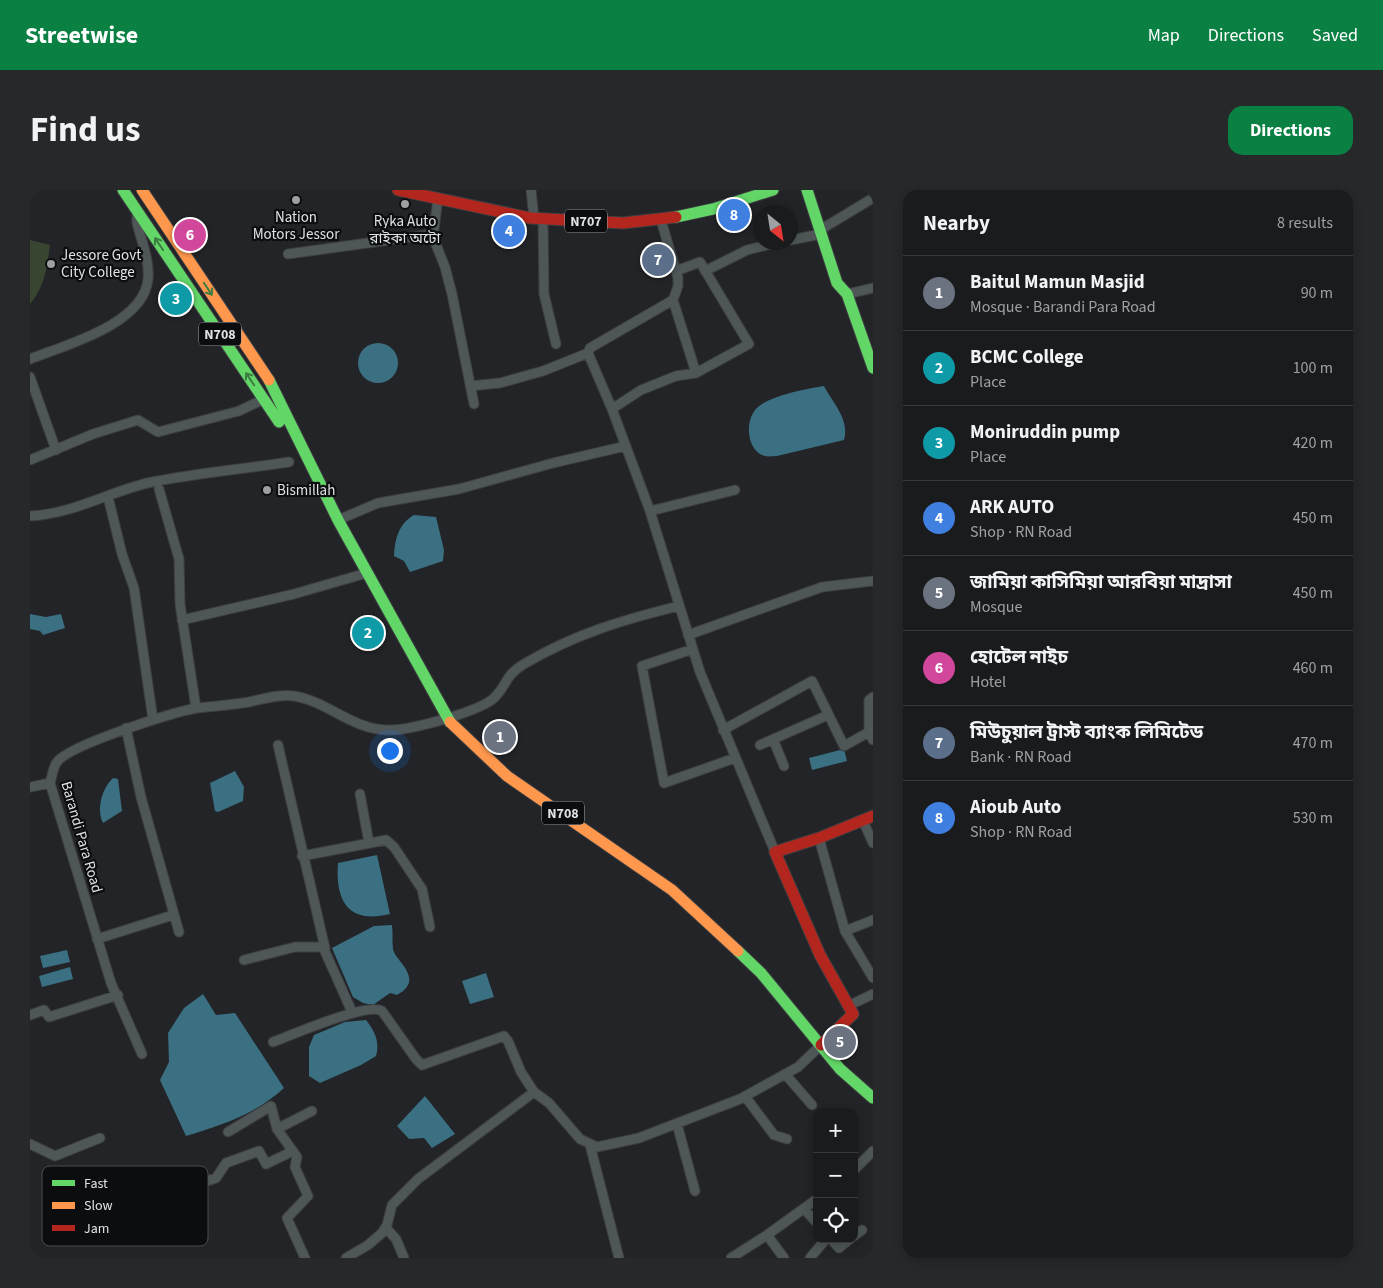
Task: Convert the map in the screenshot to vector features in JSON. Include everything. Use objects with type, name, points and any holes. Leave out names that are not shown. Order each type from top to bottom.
[{"type":"main road","name":"N708","points":[[123,190],[316,478]]},
{"type":"main road","name":"N708","points":[[142,190],[265,373],[338,520],[447,718],[479,751],[508,776],[672,890],[702,916],[749,960],[840,1069],[873,1098]]},
{"type":"main road","name":"N707","points":[[398,190],[539,218],[623,223],[661,220],[713,209],[773,190]]},
{"type":"main road","points":[[807,190],[837,283],[841,290],[847,294],[862,344],[873,368]]},
{"type":"main road","points":[[821,1045],[852,1016],[820,955],[775,852],[819,838],[868,819]]},
{"type":"street","points":[[531,190],[539,218],[544,294],[556,344]]},
{"type":"street","points":[[438,198],[433,234],[452,294],[474,404]]},
{"type":"street","points":[[798,238],[820,232],[873,198]]},
{"type":"street","points":[[30,359],[114,325],[136,307],[145,293],[148,278],[137,223],[138,212]]},
{"type":"street","points":[[661,220],[676,271],[678,286],[673,300],[696,373]]},
{"type":"street","points":[[288,254],[433,234]]},
{"type":"street","points":[[705,271],[753,248]]},
{"type":"street","points":[[612,409],[641,390],[676,376],[696,373],[749,344],[700,262],[676,271]]},
{"type":"street","points":[[847,294],[873,288]]},
{"type":"street","points":[[470,386],[500,383],[543,371],[588,352],[590,348],[673,300]]},
{"type":"street","points":[[588,352],[612,409],[650,511],[688,635],[723,730],[775,852]]},
{"type":"street","points":[[30,377],[56,450]]},
{"type":"street","points":[[30,460],[93,434],[138,420],[158,432],[239,411],[264,399]]},
{"type":"street","points":[[338,520],[378,503],[459,489],[552,463],[626,446]]},
{"type":"street","points":[[30,516],[68,511],[150,482],[289,462]]},
{"type":"street","points":[[159,489],[179,559],[180,604],[196,708]]},
{"type":"street","points":[[650,511],[735,490]]},
{"type":"street","points":[[108,497],[122,554],[134,588],[153,720]]},
{"type":"street","points":[[182,620],[294,594],[367,573]]},
{"type":"street","points":[[688,635],[822,587],[873,580]]},
{"type":"street","name":"Barandi Para Road","points":[[142,1054],[111,982],[50,783],[57,761],[77,748],[126,728],[153,720],[196,708],[277,696],[293,696],[308,699],[370,728],[389,730],[447,718],[494,699],[508,675],[524,664],[566,642],[599,627],[679,606]]},
{"type":"street","points":[[693,649],[642,666],[664,783],[735,758]]},
{"type":"street","points":[[723,730],[812,681],[844,746],[872,734],[869,700],[873,697]]},
{"type":"street","points":[[760,745],[828,715]]},
{"type":"street","points":[[126,728],[141,797],[179,932]]},
{"type":"street","points":[[773,739],[784,766]]},
{"type":"street","points":[[278,745],[302,856],[325,948],[352,1012]]},
{"type":"street","points":[[30,787],[50,783]]},
{"type":"street","points":[[360,794],[369,843]]},
{"type":"street","points":[[868,819],[873,843]]},
{"type":"street","points":[[819,838],[834,885],[845,931],[873,978]]},
{"type":"street","points":[[302,856],[386,840],[394,847],[422,889],[430,927]]},
{"type":"street","points":[[97,939],[173,915]]},
{"type":"street","points":[[845,931],[873,920]]},
{"type":"street","points":[[244,960],[295,947],[321,946],[325,948]]},
{"type":"street","points":[[848,1006],[873,994]]},
{"type":"street","points":[[30,1015],[44,1010],[49,1017],[118,995]]},
{"type":"street","points":[[273,1042],[352,1012],[380,1009],[422,1065],[504,1036],[521,1072],[534,1092],[549,1103],[580,1139],[590,1146],[604,1147],[678,1124],[740,1099],[798,1067],[821,1045]]},
{"type":"street","points":[[785,1074],[812,1105]]},
{"type":"street","points":[[346,1258],[368,1245],[386,1228],[392,1205],[418,1179],[534,1092]]},
{"type":"street","points":[[747,1099],[774,1135],[787,1139]]},
{"type":"street","points":[[228,1132],[271,1106],[277,1130],[297,1157],[295,1167],[308,1196],[287,1218],[305,1258]]},
{"type":"street","points":[[277,1130],[312,1111]]},
{"type":"street","points":[[678,1124],[695,1191]]},
{"type":"street","points":[[30,1144],[55,1156],[100,1138]]},
{"type":"street","points":[[590,1146],[619,1258]]},
{"type":"street","points":[[208,1181],[216,1178],[226,1163],[259,1150],[266,1164],[293,1151]]},
{"type":"street","points":[[858,1166],[873,1150]]},
{"type":"street","points":[[731,1258],[813,1202]]},
{"type":"street","points":[[804,1208],[813,1218]]},
{"type":"street","points":[[386,1228],[396,1239],[404,1258]]},
{"type":"street","points":[[767,1235],[784,1258]]},
{"type":"street","points":[[810,1258],[823,1243]]},
{"type":"street","points":[[835,1243],[839,1248],[845,1243]]},
{"type":"green space","points":[[30,240],[50,245],[42,283],[30,304]]},
{"type":"water","points":[[378,343],[389,346],[395,352],[398,363],[395,374],[389,380],[378,383],[367,380],[361,374],[358,363],[361,352],[367,346]]},
{"type":"water","points":[[824,386],[843,419],[845,426],[844,440],[777,456],[766,456],[754,448],[749,434],[749,426],[758,407],[780,396]]},
{"type":"water","points":[[414,515],[436,517],[444,550],[443,561],[410,572],[404,561],[394,556],[398,533],[404,523]]},
{"type":"water","points":[[30,614],[46,617],[61,614],[65,628],[43,635],[40,631],[30,629]]},
{"type":"water","points":[[844,749],[847,761],[812,770],[809,758]]},
{"type":"water","points":[[235,771],[244,787],[243,801],[218,812],[215,811],[210,783]]},
{"type":"water","points":[[113,778],[118,779],[122,811],[103,823],[100,812],[101,799],[106,787]]},
{"type":"water","points":[[377,855],[390,914],[364,916],[355,913],[342,899],[339,889],[338,863]]},
{"type":"water","points":[[392,925],[393,949],[407,970],[409,983],[397,995],[390,993],[373,1005],[363,1003],[353,997],[332,948],[374,926]]},
{"type":"water","points":[[67,950],[70,962],[43,968],[40,956]]},
{"type":"water","points":[[70,967],[73,979],[42,987],[39,976]]},
{"type":"water","points":[[486,973],[494,997],[470,1004],[462,981]]},
{"type":"water","points":[[203,994],[216,1015],[235,1013],[284,1088],[262,1105],[238,1118],[186,1136],[160,1080],[169,1062],[168,1033],[184,1008]]},
{"type":"water","points":[[366,1020],[376,1037],[376,1056],[361,1065],[320,1083],[309,1076],[309,1047],[314,1035],[345,1022]]},
{"type":"water","points":[[425,1096],[455,1134],[432,1148],[424,1138],[409,1139],[397,1126]]},
{"type":"traffic: fast","points":[[123,190],[279,422]]},
{"type":"traffic: fast","points":[[676,217],[713,209],[773,190]]},
{"type":"traffic: fast","points":[[807,190],[837,283],[847,294],[873,368]]},
{"type":"traffic: fast","points":[[269,380],[338,520],[450,722]]},
{"type":"traffic: fast","points":[[738,951],[761,973],[840,1069],[873,1098]]},
{"type":"traffic: slow","points":[[142,190],[269,380]]},
{"type":"traffic: slow","points":[[450,722],[507,776],[672,890],[738,951]]},
{"type":"traffic: jam","points":[[398,190],[530,218],[623,223],[676,217]]},
{"type":"traffic: jam","points":[[821,1045],[853,1014],[820,955],[775,852],[819,838],[873,816]]},
{"type":"place","name":"Nation Motors Jessor","points":[[296,200]]},
{"type":"place","name":"Ryka Auto রাইকা অটো","points":[[405,204]]},
{"type":"place","name":"Aioub Auto","points":[[734,215]]},
{"type":"place","name":"ARK AUTO","points":[[509,231]]},
{"type":"place","name":"হোটেল নাইচ","points":[[190,235]]},
{"type":"place","name":"মিউচুয়াল ট্রাস্ট ব্যাংক লিমিটেড","points":[[658,260]]},
{"type":"place","name":"Jessore Govt City College","points":[[51,264]]},
{"type":"place","name":"Moniruddin pump","points":[[176,299]]},
{"type":"place","name":"Bismillah","points":[[267,490]]},
{"type":"place","name":"BCMC College","points":[[368,633]]},
{"type":"place","name":"Baitul Mamun Masjid","points":[[500,737]]},
{"type":"place","name":"জামিয়া কাসিমিয়া আরবিয়া মাদ্রাসা","points":[[840,1042]]}]
